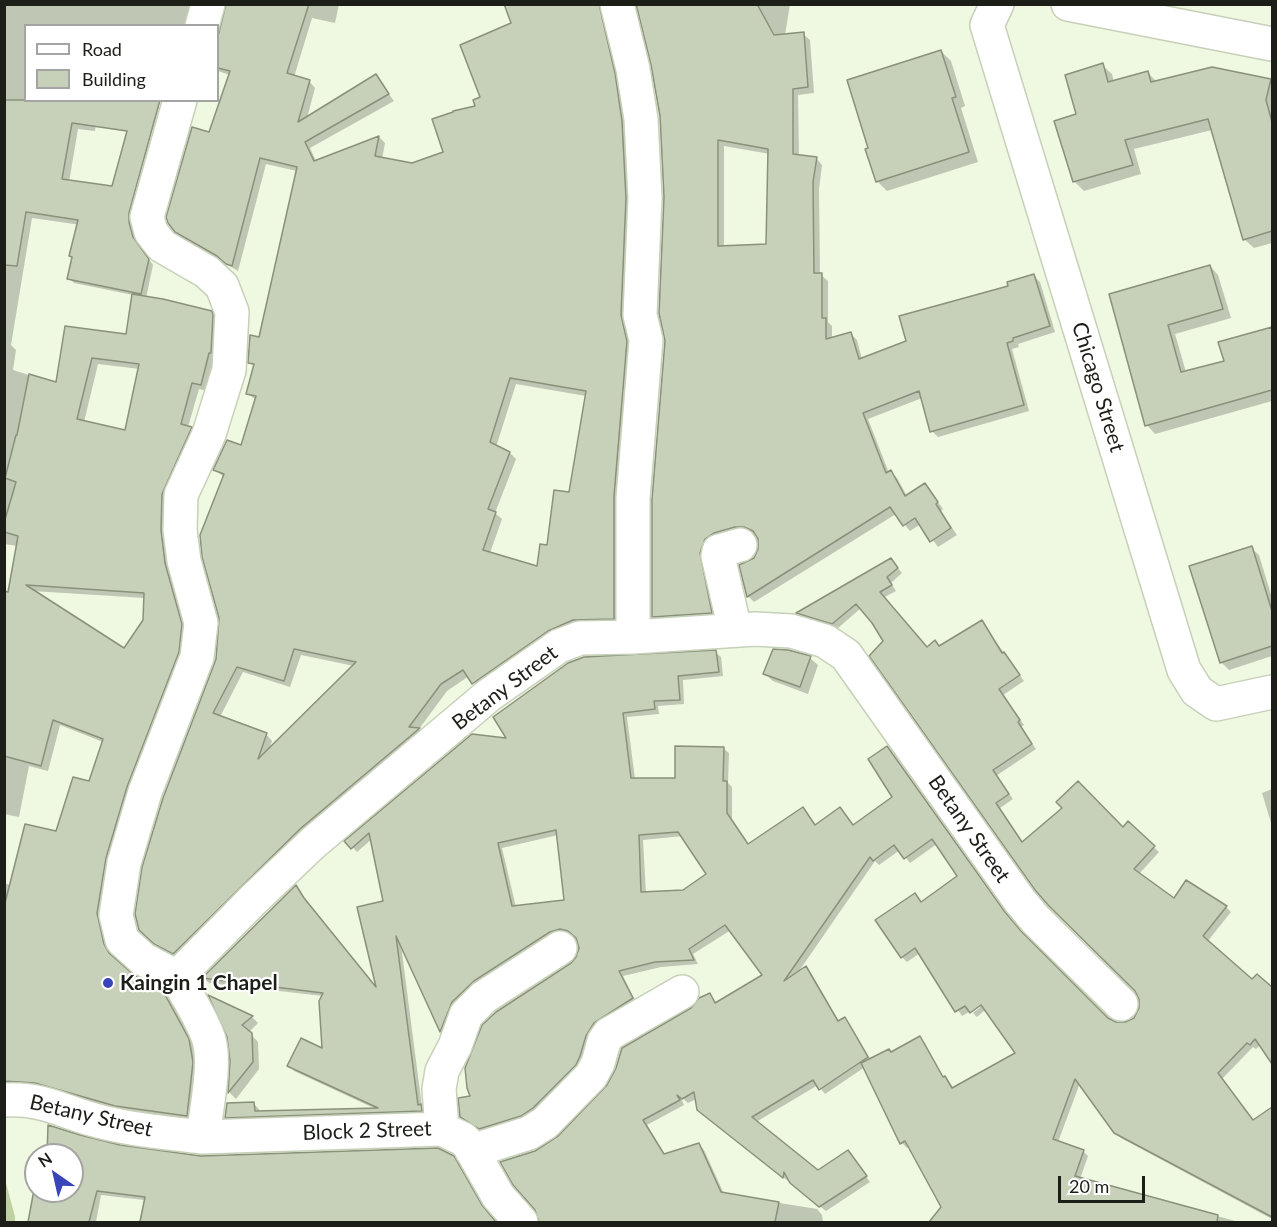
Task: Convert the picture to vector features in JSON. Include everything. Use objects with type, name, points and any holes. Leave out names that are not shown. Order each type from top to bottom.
[{"type":"street","points":[[203,24],[208,4]]},
{"type":"street","points":[[617,4],[633,69],[641,119],[645,198],[640,315],[646,340],[633,498],[633,637]]},
{"type":"street","name":"Chicago Street","points":[[997,4],[987,25],[1184,670],[1197,691],[1216,704],[1272,692]]},
{"type":"street","points":[[1068,4],[1272,44]]},
{"type":"street","points":[[179,102],[147,217],[151,232],[162,246],[207,272],[222,286],[232,312],[229,370],[209,434],[181,495],[180,530],[184,561],[201,623],[197,657],[145,792],[124,863],[116,915],[122,940],[143,959],[177,977],[208,1037],[211,1050],[203,1137]]},
{"type":"street","points":[[735,630],[718,556],[719,551],[740,545]]},
{"type":"street","name":"Betany Street","points":[[177,977],[253,900],[314,843],[489,695],[559,646],[580,638],[735,630],[791,631],[825,641],[846,656],[1020,901],[1035,919],[1121,1004]]},
{"type":"street","points":[[442,1129],[439,1089],[442,1071],[455,1046],[466,1015],[484,997],[560,948]]},
{"type":"street","points":[[472,1151],[529,1133],[545,1123],[591,1076],[598,1063],[604,1041],[609,1034],[682,992]]},
{"type":"street","name":"Betany Street","points":[[4,1100],[25,1099],[134,1129],[203,1137]]},
{"type":"street","name":"Block 2 Street","points":[[203,1137],[442,1129],[463,1139],[498,1196],[522,1222]]},
{"type":"green space","points":[[5,1179],[15,1217],[15,1222],[5,1222]]},
{"type":"building","points":[[226,4],[309,4],[287,73],[310,80],[298,122],[376,74],[389,94],[305,142],[314,161],[379,136],[375,156],[412,163],[443,152],[432,119],[475,106],[473,100],[480,97],[460,45],[511,23],[504,4],[599,4],[615,73],[622,121],[626,198],[621,315],[627,341],[614,496],[614,619],[573,620],[548,631],[472,684],[463,670],[441,684],[409,727],[420,728],[300,829],[173,954],[154,944],[139,930],[135,914],[142,867],[163,798],[216,659],[219,618],[202,557],[200,535],[224,474],[213,470],[227,440],[241,445],[256,396],[246,394],[254,364],[248,363],[250,335],[259,337],[297,167],[260,158],[232,266],[175,232],[168,223],[166,217],[192,127],[209,132],[230,71],[219,68],[219,32]],"holes":[[[510,378],[586,391],[569,492],[554,490],[547,545],[540,544],[537,566],[483,550],[496,512],[488,509],[510,452],[490,442]],[[294,649],[356,662],[258,759],[267,733],[213,713],[237,667],[284,681]]]},
{"type":"building","points":[[636,4],[757,4],[774,35],[804,32],[808,87],[793,89],[793,154],[817,157],[813,182],[814,273],[822,273],[822,318],[826,318],[826,339],[851,332],[859,359],[906,341],[899,316],[1008,286],[1007,282],[1034,274],[1050,326],[1013,338],[1013,341],[1007,343],[1024,405],[930,432],[919,391],[863,413],[886,473],[891,470],[905,496],[925,483],[938,502],[936,504],[951,528],[930,542],[915,518],[903,526],[890,507],[747,597],[739,565],[754,558],[758,549],[758,539],[753,531],[744,527],[735,527],[714,533],[705,539],[700,553],[712,613],[652,617],[652,499],[665,341],[659,313],[664,197],[660,116],[651,65]],"holes":[[[718,140],[768,149],[766,244],[718,246]]]},
{"type":"building","points":[[941,50],[956,97],[952,98],[969,152],[876,182],[847,80]]},
{"type":"building","points":[[1103,63],[1108,82],[1148,71],[1151,82],[1212,67],[1271,79],[1266,100],[1272,122],[1272,231],[1243,240],[1208,119],[1125,140],[1133,165],[1073,182],[1054,121],[1076,114],[1065,75]]},
{"type":"building","points":[[4,100],[159,102],[129,213],[133,237],[149,259],[141,294],[67,279],[72,257],[69,256],[78,220],[26,212],[17,266],[4,265]],"holes":[[[72,123],[127,131],[112,186],[62,179]]]},
{"type":"building","points":[[1210,265],[1223,309],[1168,325],[1181,372],[1224,361],[1218,342],[1272,327],[1272,390],[1145,426],[1109,294]]},
{"type":"building","points":[[132,294],[212,311],[213,315],[211,353],[209,353],[201,385],[192,383],[181,424],[192,427],[162,494],[161,530],[165,563],[182,624],[179,652],[127,787],[106,858],[97,913],[104,944],[109,953],[134,975],[163,991],[189,1039],[193,1062],[187,1116],[115,1106],[35,1083],[4,1081],[4,907],[25,824],[56,831],[73,777],[89,781],[103,739],[53,720],[41,766],[4,756],[4,591],[8,592],[18,536],[4,532],[4,523],[16,482],[5,478],[17,435],[29,374],[56,382],[65,326],[126,334]],"holes":[[[92,358],[139,364],[125,430],[77,419]],[[26,585],[144,593],[143,620],[124,648]]]},
{"type":"building","points":[[1252,546],[1272,611],[1272,646],[1220,663],[1189,566]]},
{"type":"building","points":[[891,558],[898,568],[887,577],[892,585],[880,592],[927,647],[935,640],[939,646],[982,620],[1002,653],[1004,652],[1020,675],[999,689],[1020,720],[1018,722],[1032,744],[993,770],[1009,794],[996,803],[1022,842],[1062,808],[1056,802],[1078,781],[1123,827],[1128,821],[1155,846],[1134,869],[1174,898],[1186,880],[1227,906],[1203,936],[1252,979],[1257,974],[1272,987],[1272,1064],[1255,1039],[1250,1045],[1247,1043],[1218,1073],[1253,1120],[1272,1107],[1272,1217],[1114,1133],[1075,1079],[1053,1139],[1084,1150],[1075,1176],[1218,1215],[1217,1222],[929,1222],[941,1207],[905,1141],[900,1144],[861,1063],[889,1049],[891,1052],[920,1036],[943,1077],[945,1076],[952,1088],[1015,1053],[981,1005],[970,1013],[965,1006],[955,1012],[915,948],[901,958],[875,920],[915,893],[921,902],[957,876],[932,839],[904,859],[894,845],[873,861],[870,857],[784,981],[806,966],[838,1021],[845,1017],[868,1057],[819,1090],[813,1080],[752,1117],[818,1170],[848,1150],[867,1176],[819,1207],[790,1183],[784,1172],[783,1178],[697,1110],[694,1092],[682,1099],[677,1095],[680,1100],[643,1120],[664,1154],[699,1143],[721,1192],[779,1202],[775,1222],[539,1222],[535,1210],[513,1185],[500,1162],[535,1151],[558,1136],[607,1085],[616,1068],[622,1048],[691,1008],[699,998],[710,993],[715,1003],[762,975],[725,925],[689,949],[694,960],[655,962],[619,971],[633,998],[594,1023],[586,1036],[576,1065],[533,1108],[521,1116],[479,1129],[460,1117],[458,1098],[470,1096],[465,1068],[482,1025],[496,1012],[571,963],[579,948],[576,938],[568,931],[560,929],[550,932],[474,981],[452,1002],[440,1032],[396,936],[418,1105],[421,1104],[422,1111],[225,1118],[227,1103],[254,1102],[255,1111],[378,1108],[287,1066],[301,1038],[322,1048],[319,1001],[323,993],[202,978],[296,885],[376,987],[357,907],[383,901],[369,833],[351,849],[344,841],[472,734],[506,738],[493,717],[568,663],[584,657],[716,650],[719,672],[678,676],[680,700],[654,701],[655,709],[623,713],[631,778],[675,778],[675,746],[724,747],[723,781],[727,781],[727,813],[748,844],[803,807],[815,825],[840,807],[853,825],[892,797],[868,759],[887,746],[1005,912],[1021,931],[1108,1018],[1116,1022],[1125,1022],[1134,1018],[1139,1008],[1139,999],[1135,991],[1035,890],[869,656],[883,641],[872,623],[856,604],[832,624],[796,613]],"holes":[[[556,830],[564,900],[512,906],[498,843]],[[678,832],[706,874],[683,890],[641,892],[639,835]]]},
{"type":"building","points":[[773,649],[811,656],[800,687],[763,674]]},
{"type":"building","points":[[208,995],[253,1016],[242,1025],[252,1033],[253,1062],[228,1093],[230,1061],[227,1037]]},
{"type":"building","points":[[48,1125],[120,1145],[201,1156],[438,1148],[454,1156],[482,1205],[496,1222],[140,1222],[145,1197],[97,1191],[89,1222],[28,1222],[32,1203],[84,1203],[84,1143],[47,1143]]},
{"type":"place","name":"Kaingin 1 Chapel","points":[[108,983]]}]
